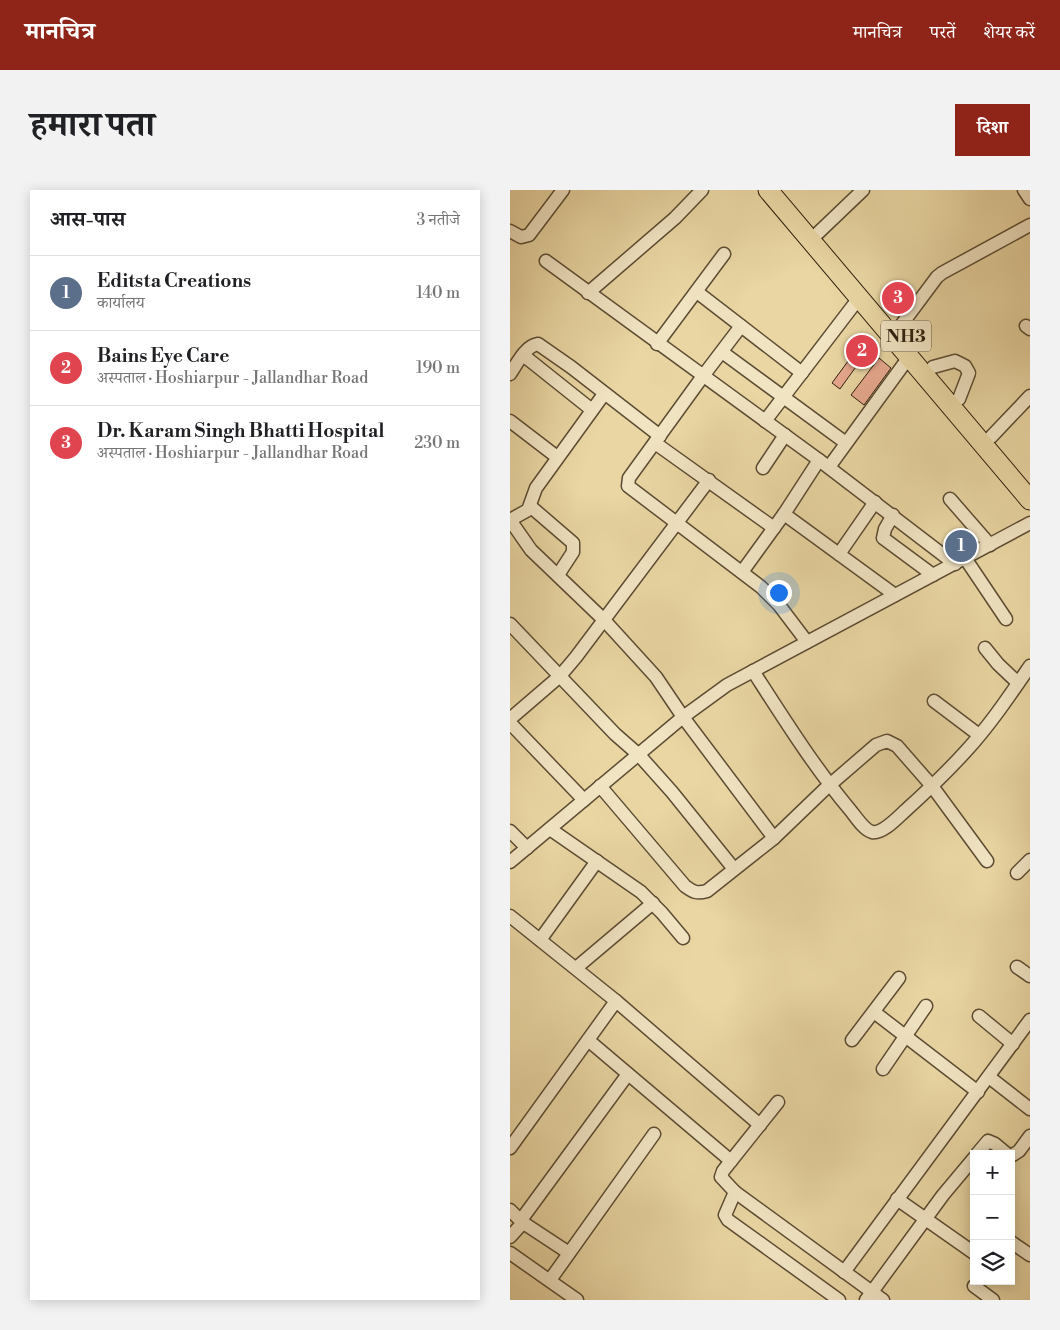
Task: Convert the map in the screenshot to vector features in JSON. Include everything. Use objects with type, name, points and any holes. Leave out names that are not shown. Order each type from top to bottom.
[{"type":"highway","name":"NH3","points":[[768,190],[1030,500]]},
{"type":"highway","name":"NH3","points":[[781,190],[1030,484]]},
{"type":"street","points":[[510,231],[520,237],[529,235],[563,190]]},
{"type":"street","points":[[588,293],[675,218],[702,190]]},
{"type":"street","points":[[818,233],[863,190]]},
{"type":"street","points":[[1024,190],[1030,199]]},
{"type":"street","points":[[899,328],[942,273],[1030,225]]},
{"type":"street","points":[[657,344],[724,254]]},
{"type":"street","points":[[546,261],[657,344],[893,515],[960,561],[1006,619]]},
{"type":"street","points":[[697,292],[802,373]]},
{"type":"street","points":[[765,421],[859,298]]},
{"type":"street","points":[[741,326],[629,478],[628,486],[742,572],[768,594],[807,642]]},
{"type":"street","points":[[510,374],[533,345],[538,344],[571,367],[709,480],[774,528]]},
{"type":"street","points":[[722,352],[846,443]]},
{"type":"street","points":[[523,356],[592,410]]},
{"type":"street","points":[[742,572],[784,514],[824,464],[846,443],[909,358]]},
{"type":"street","points":[[932,367],[955,361],[965,366],[970,373],[959,399]]},
{"type":"street","points":[[604,394],[536,488],[530,506],[522,514],[510,520],[525,544],[604,620],[656,677],[683,717],[774,838]]},
{"type":"street","points":[[991,437],[1030,396]]},
{"type":"street","points":[[510,421],[557,457]]},
{"type":"street","points":[[762,468],[785,435]]},
{"type":"street","points":[[584,800],[510,721],[560,676],[709,480]]},
{"type":"street","points":[[950,499],[990,546]]},
{"type":"street","points":[[839,554],[876,502]]},
{"type":"street","points":[[530,506],[573,543],[573,552],[558,575]]},
{"type":"street","points":[[784,514],[895,595]]},
{"type":"street","points":[[893,515],[885,529],[883,538],[933,575]]},
{"type":"street","points":[[510,862],[683,717],[727,685],[1030,523]]},
{"type":"street","points":[[510,624],[615,734],[639,755],[672,792],[734,869]]},
{"type":"street","points":[[985,648],[998,664],[1018,683]]},
{"type":"street","points":[[753,671],[807,755],[829,785],[863,826],[873,832],[883,829],[932,786],[979,735],[1018,683],[1029,672]]},
{"type":"street","points":[[934,701],[979,735]]},
{"type":"street","points":[[600,786],[681,881],[694,892],[700,893],[707,891],[774,838],[829,785],[876,745],[887,740],[897,746],[932,786],[987,861]]},
{"type":"street","points":[[550,829],[641,892],[683,938]]},
{"type":"street","points":[[510,831],[527,848]]},
{"type":"street","points":[[1017,873],[1030,860]]},
{"type":"street","points":[[540,940],[597,861]]},
{"type":"street","points":[[576,968],[653,903]]},
{"type":"street","points":[[510,916],[616,1001],[760,1125]]},
{"type":"street","points":[[1017,967],[1030,976]]},
{"type":"street","points":[[852,1040],[899,978]]},
{"type":"street","points":[[510,1148],[616,1001]]},
{"type":"street","points":[[883,1068],[926,1006]]},
{"type":"street","points":[[874,1012],[978,1092]]},
{"type":"street","points":[[979,1016],[1013,1044]]},
{"type":"street","points":[[844,1272],[1030,1020]]},
{"type":"street","points":[[588,1040],[731,1160]]},
{"type":"street","points":[[510,1237],[520,1226],[521,1221],[628,1074]]},
{"type":"street","points":[[989,1077],[1030,1109]]},
{"type":"street","points":[[778,1102],[731,1160],[721,1174],[721,1177],[734,1192],[844,1272],[869,1296],[883,1300]]},
{"type":"street","points":[[550,1280],[654,1134]]},
{"type":"street","points":[[1015,1154],[1030,1136]]},
{"type":"street","points":[[980,1150],[988,1141],[1002,1150]]},
{"type":"street","points":[[869,1296],[926,1218],[970,1163]]},
{"type":"street","points":[[734,1192],[734,1196],[725,1212],[726,1218],[839,1300]]},
{"type":"street","points":[[898,1198],[970,1249]]},
{"type":"street","points":[[510,1210],[521,1221],[569,1253]]},
{"type":"street","points":[[1015,1245],[1030,1256]]},
{"type":"street","points":[[510,1252],[577,1300]]},
{"type":"street","points":[[974,1286],[993,1300]]},
{"type":"building","points":[[901,290],[910,300],[898,313],[888,301]]},
{"type":"building","points":[[865,338],[873,343],[840,389],[832,383]]},
{"type":"building","points":[[879,358],[891,368],[864,405],[851,395]]},
{"type":"place","name":"Dr. Karam Singh Bhatti Hospital","points":[[898,298]]},
{"type":"place","name":"Bains Eye Care","points":[[862,351]]},
{"type":"place","name":"Editsta Creations","points":[[961,546]]}]
